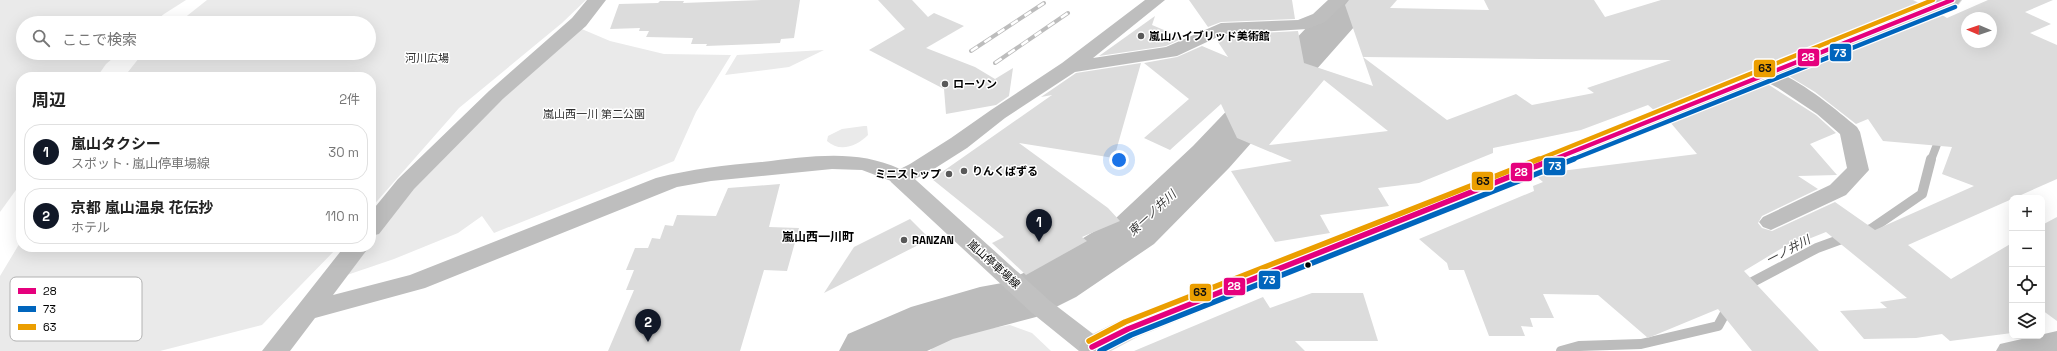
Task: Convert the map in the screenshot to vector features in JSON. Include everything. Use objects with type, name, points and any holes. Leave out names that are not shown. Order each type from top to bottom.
[{"type":"main road","points":[[1094,349],[1128,329],[1610,138],[1952,0]]},
{"type":"main road","name":"嵐山停車場線","points":[[899,177],[1041,307],[1094,349]]},
{"type":"street","points":[[376,222],[406,184],[496,95],[579,22],[597,0]]},
{"type":"street","points":[[306,312],[416,282],[638,193],[687,176],[794,165],[855,162],[873,165],[899,177],[918,169],[959,143],[998,114],[1069,67],[1156,0]]},
{"type":"street","points":[[1069,67],[1170,52],[1221,29],[1306,24],[1319,18],[1339,0]]},
{"type":"street","points":[[1766,74],[1785,84],[1824,110],[1850,132],[1858,170],[1838,190],[1772,222]]},
{"type":"street","points":[[275,351],[352,252]]},
{"type":"street","points":[[2009,351],[2057,341]]},
{"type":"green space","points":[[0,0],[186,0],[162,16],[16,16],[16,60],[111,60],[100,72],[16,72],[16,190],[0,212]]},
{"type":"green space","name":"河川広場","points":[[207,0],[586,0],[562,23],[459,108],[376,202],[376,72],[128,72],[137,60],[376,60],[376,16],[187,16]]},
{"type":"green space","name":"嵐山西一川 第二公園","points":[[577,27],[610,41],[664,54],[731,55],[696,112],[674,161],[494,233],[482,216],[458,233],[394,259],[347,275],[363,252],[376,252],[376,234],[408,192]]},
{"type":"green space","points":[[824,50],[789,67],[725,75],[737,55]]},
{"type":"green space","points":[[867,126],[868,135],[854,145],[848,147],[837,147],[827,141],[828,136],[842,129]]},
{"type":"green space","points":[[16,249],[16,252],[333,252],[262,325],[160,351],[0,351],[0,276]]},
{"type":"green space","points":[[1010,325],[1032,333],[1051,351],[930,351],[942,337]]},
{"type":"building","points":[[800,0],[794,38],[781,39],[780,43],[706,46],[707,44],[691,44],[693,38],[646,37],[649,31],[639,31],[640,28],[610,29],[619,4],[658,3],[660,1],[684,1],[683,3]]},
{"type":"building","points":[[878,0],[912,0],[928,17],[934,13],[964,26],[926,48],[975,67],[995,79],[1013,68],[1009,96],[996,105],[946,114],[944,89],[869,50],[905,29]]},
{"type":"building","points":[[1189,0],[1292,0],[1295,19],[1221,22],[1208,27]]},
{"type":"building","points":[[1349,0],[1397,0],[1390,8],[1489,10],[1484,0],[1594,0],[1605,17],[1661,0],[1913,0],[1921,4],[1655,111],[1648,105],[1581,130],[1493,148],[1493,153],[1419,183],[1378,188],[1389,206],[1320,215],[1330,233],[1275,242],[1231,171],[1292,161],[1237,138],[1221,104],[1170,150],[1144,138],[1189,99],[1144,63],[1177,57],[1202,46],[1228,57],[1216,39],[1224,35],[1298,31],[1304,63],[1373,86],[1345,5]],"holes":[[[1363,57],[1540,59],[1671,60],[1587,88],[1594,93],[1532,105],[1516,94],[1447,120]],[[1324,80],[1388,131],[1269,145]]]},
{"type":"building","points":[[1988,0],[2053,0],[2025,12],[2051,24],[2030,33],[2057,45],[2057,179],[2021,195],[2009,195],[2009,200],[1908,245],[1951,279],[2009,245],[2009,333],[1950,341],[1942,334],[1916,338],[1864,339],[1840,311],[1887,308],[1880,302],[1907,298],[1826,232],[1796,244],[1792,242],[1744,271],[1819,351],[1752,351],[1718,309],[1648,338],[1598,295],[1543,294],[1554,318],[1530,318],[1533,327],[1521,326],[1525,336],[1489,336],[1464,270],[1449,270],[1447,263],[1419,239],[1534,191],[1533,186],[1543,182],[1536,176],[1545,173],[1697,154],[1670,122],[1766,83],[1816,115],[1836,133],[1810,144],[1837,175],[1798,176],[1818,189],[1762,216],[1758,223],[1762,228],[1772,231],[1835,202],[1875,230],[1974,186],[1942,174],[1952,147],[1883,141],[1868,119],[1856,124],[1815,92],[1787,75],[1939,13],[1947,18]]},
{"type":"building","points":[[1155,16],[1152,25],[1183,38],[1166,46],[1099,56]]},
{"type":"building","points":[[1141,63],[1114,158],[1019,143],[1108,208],[1120,221],[1082,237],[1087,241],[1026,275],[992,243],[1004,237],[932,179],[1052,95],[1041,97],[1076,73]]},
{"type":"building","points":[[780,184],[769,227],[799,228],[787,271],[764,270],[740,351],[608,351],[634,290],[626,290],[634,270],[626,270],[635,248],[648,248],[652,238],[660,239],[665,225],[673,226],[677,215],[716,216],[728,188]]},
{"type":"building","points":[[2057,217],[2057,321],[2045,312],[2045,223]]},
{"type":"building","points":[[910,219],[930,239],[824,293],[854,247]]},
{"type":"building","points":[[1312,293],[1363,293],[1378,341],[1295,341],[1305,351],[1134,351],[1263,297],[1270,308]]},
{"type":"waterway","name":"東一ノ井川","points":[[870,351],[932,323],[980,309],[1015,302],[1056,282],[1135,231],[1211,157],[1357,0]]},
{"type":"waterway","name":"一ノ井川","points":[[1931,160],[1941,134]]},
{"type":"waterway","name":"一ノ井川","points":[[1861,232],[1871,229],[1922,194],[1931,159]]},
{"type":"waterway","name":"一ノ井川","points":[[1743,287],[1817,248],[1847,237]]},
{"type":"waterway","name":"一ノ井川","points":[[1561,351],[1579,346],[1641,344],[1718,326],[1729,306]]},
{"type":"railway","points":[[971,51],[1044,3]]},
{"type":"railway","points":[[995,63],[1068,13]]},
{"type":"transit line","name":"63","points":[[1089,341],[1125,322],[1607,132],[1933,0]]},
{"type":"transit line","name":"28","points":[[1092,347],[1128,329],[1952,0]]},
{"type":"transit line","name":"73","points":[[1100,351],[1131,335],[1955,7]]},
{"type":"place","name":"嵐山ハイブリッド美術館","points":[[1141,36]]},
{"type":"place","name":"ローソン","points":[[945,84]]},
{"type":"place","name":"りんくぱずる","points":[[964,171]]},
{"type":"place","name":"ミニストップ","points":[[949,174]]},
{"type":"place","name":"RANZAN","points":[[904,240]]},
{"type":"place","name":"嵐山タクシー","points":[[1039,242]]},
{"type":"place","name":"京都 嵐山温泉 花伝抄","points":[[648,342]]},
{"type":"district","name":"嵐山西一川町","points":[[818,237]]}]
